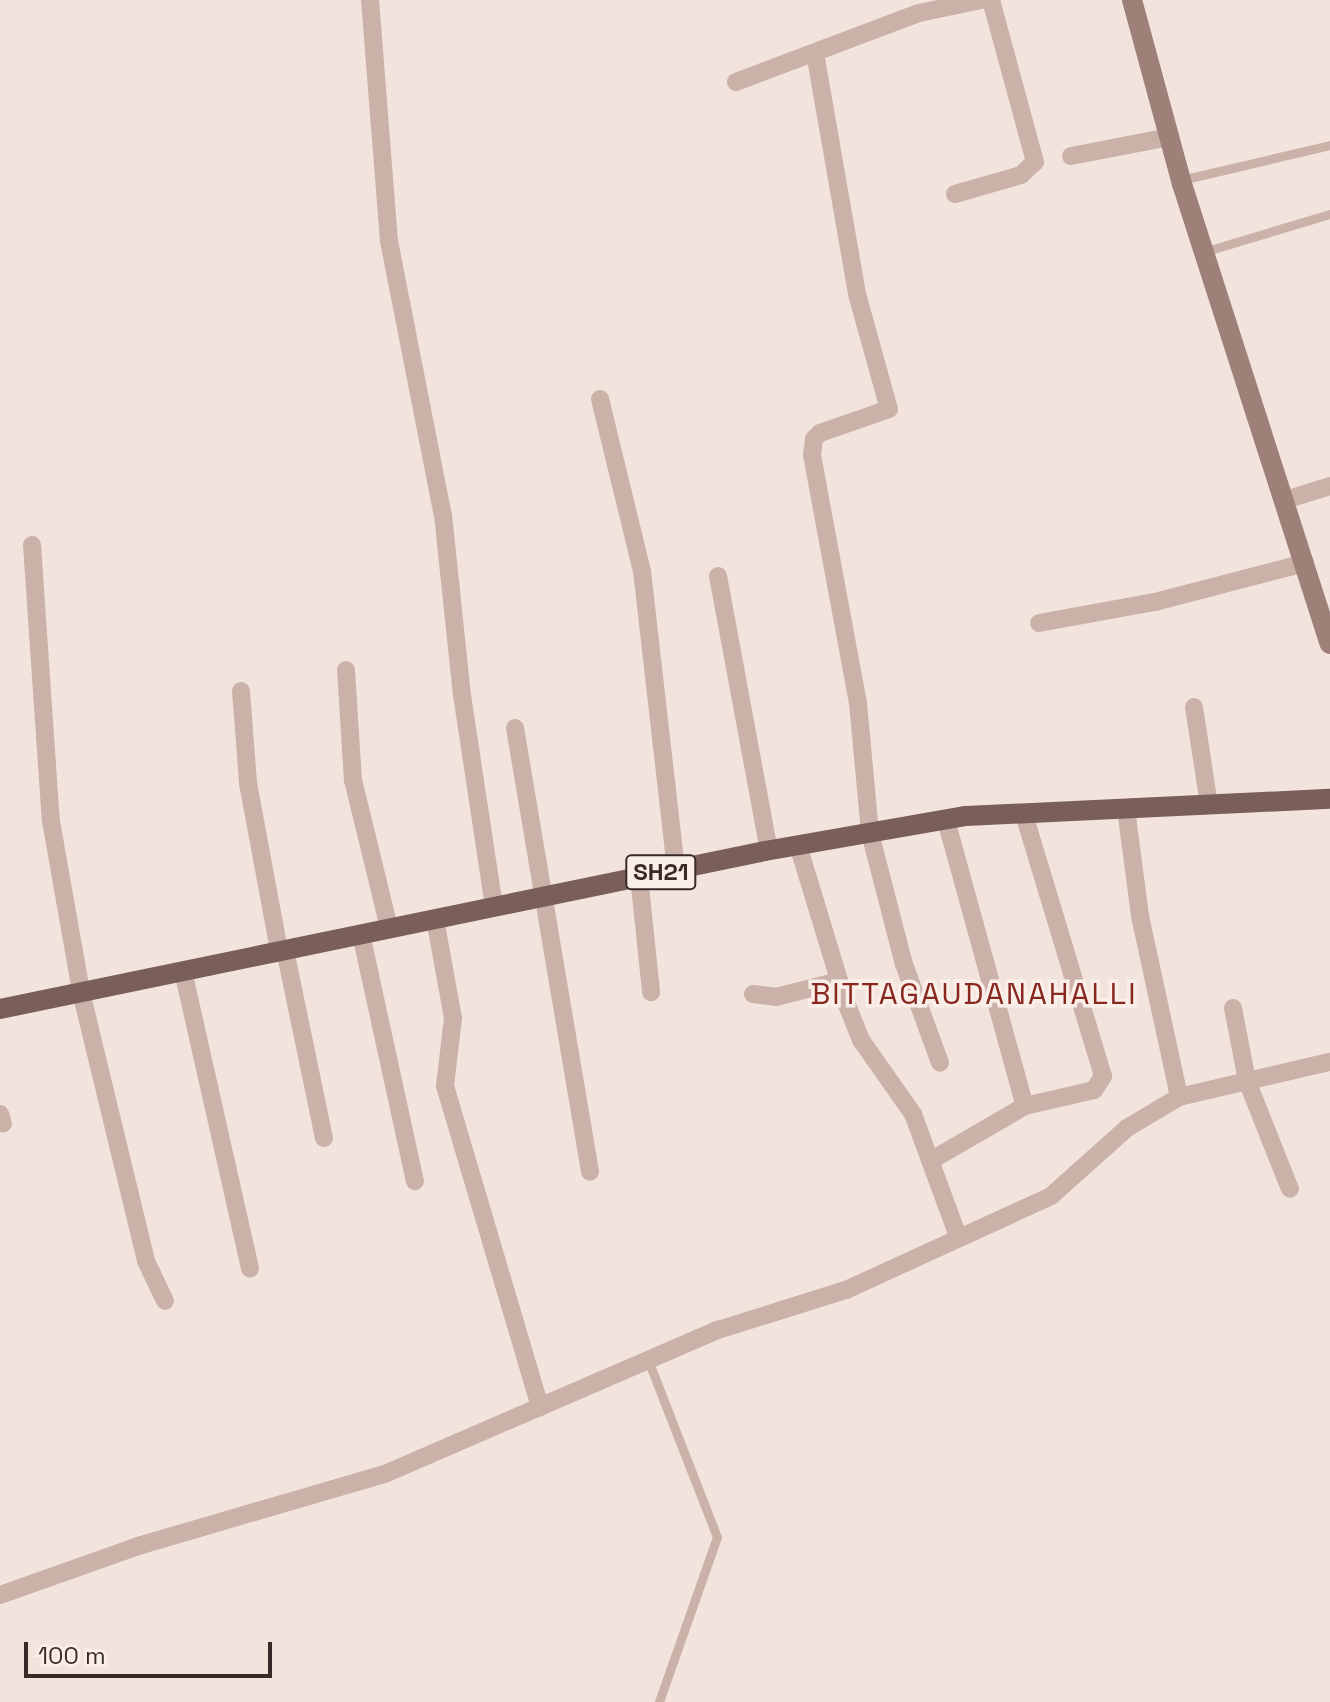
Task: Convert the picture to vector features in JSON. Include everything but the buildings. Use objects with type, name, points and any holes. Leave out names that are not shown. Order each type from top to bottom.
[{"type":"main road","name":"SH21","points":[[0,1009],[769,850],[946,820],[1330,799]]},
{"type":"street","points":[[370,0],[388,231],[443,515],[462,695],[494,907]]},
{"type":"street","points":[[736,82],[919,13],[982,0]]},
{"type":"street","points":[[955,194],[1021,175],[1035,162],[991,0]]},
{"type":"street","points":[[1132,0],[1203,252],[1330,644]]},
{"type":"street","points":[[815,53],[857,294],[889,409],[820,433],[812,445],[858,703],[870,833],[904,964],[940,1063]]},
{"type":"street","points":[[1071,156],[1170,137]]},
{"type":"street","points":[[600,399],[642,571],[676,869]]},
{"type":"street","points":[[1285,500],[1330,486]]},
{"type":"street","points":[[32,545],[51,821],[81,992],[146,1261],[165,1301]]},
{"type":"street","points":[[1039,623],[1155,602],[1305,563]]},
{"type":"street","points":[[718,576],[769,850]]},
{"type":"street","points":[[346,670],[353,780],[389,928]]},
{"type":"street","points":[[241,691],[248,783],[324,1138]]},
{"type":"street","points":[[1194,707],[1209,805]]},
{"type":"street","points":[[515,728],[546,896],[590,1172]]},
{"type":"street","points":[[1126,809],[1140,916],[1179,1097]]},
{"type":"street","points":[[930,1161],[1025,1106],[1094,1090],[1103,1076],[1024,814]]},
{"type":"street","points":[[946,820],[1025,1106]]},
{"type":"street","points":[[798,845],[839,981],[861,1040],[913,1114],[958,1236]]},
{"type":"street","points":[[639,877],[651,992]]},
{"type":"street","points":[[435,919],[453,1018],[445,1086],[540,1407]]},
{"type":"street","points":[[361,934],[415,1181]]},
{"type":"street","points":[[183,971],[250,1269]]},
{"type":"street","points":[[753,994],[776,997],[839,981]]},
{"type":"street","points":[[1233,1008],[1247,1081],[1290,1189]]},
{"type":"street","points":[[0,1595],[138,1546],[387,1473],[726,1327],[846,1290],[958,1236],[1051,1196],[1127,1128],[1179,1097],[1330,1062]]},
{"type":"lane","points":[[1181,180],[1330,145]]},
{"type":"lane","points":[[1203,252],[1330,214]]},
{"type":"lane","points":[[648,1360],[717,1537],[659,1702]]},
{"type":"district","name":"BITTAGAUDANAHALLI","points":[[974,994]]}]
